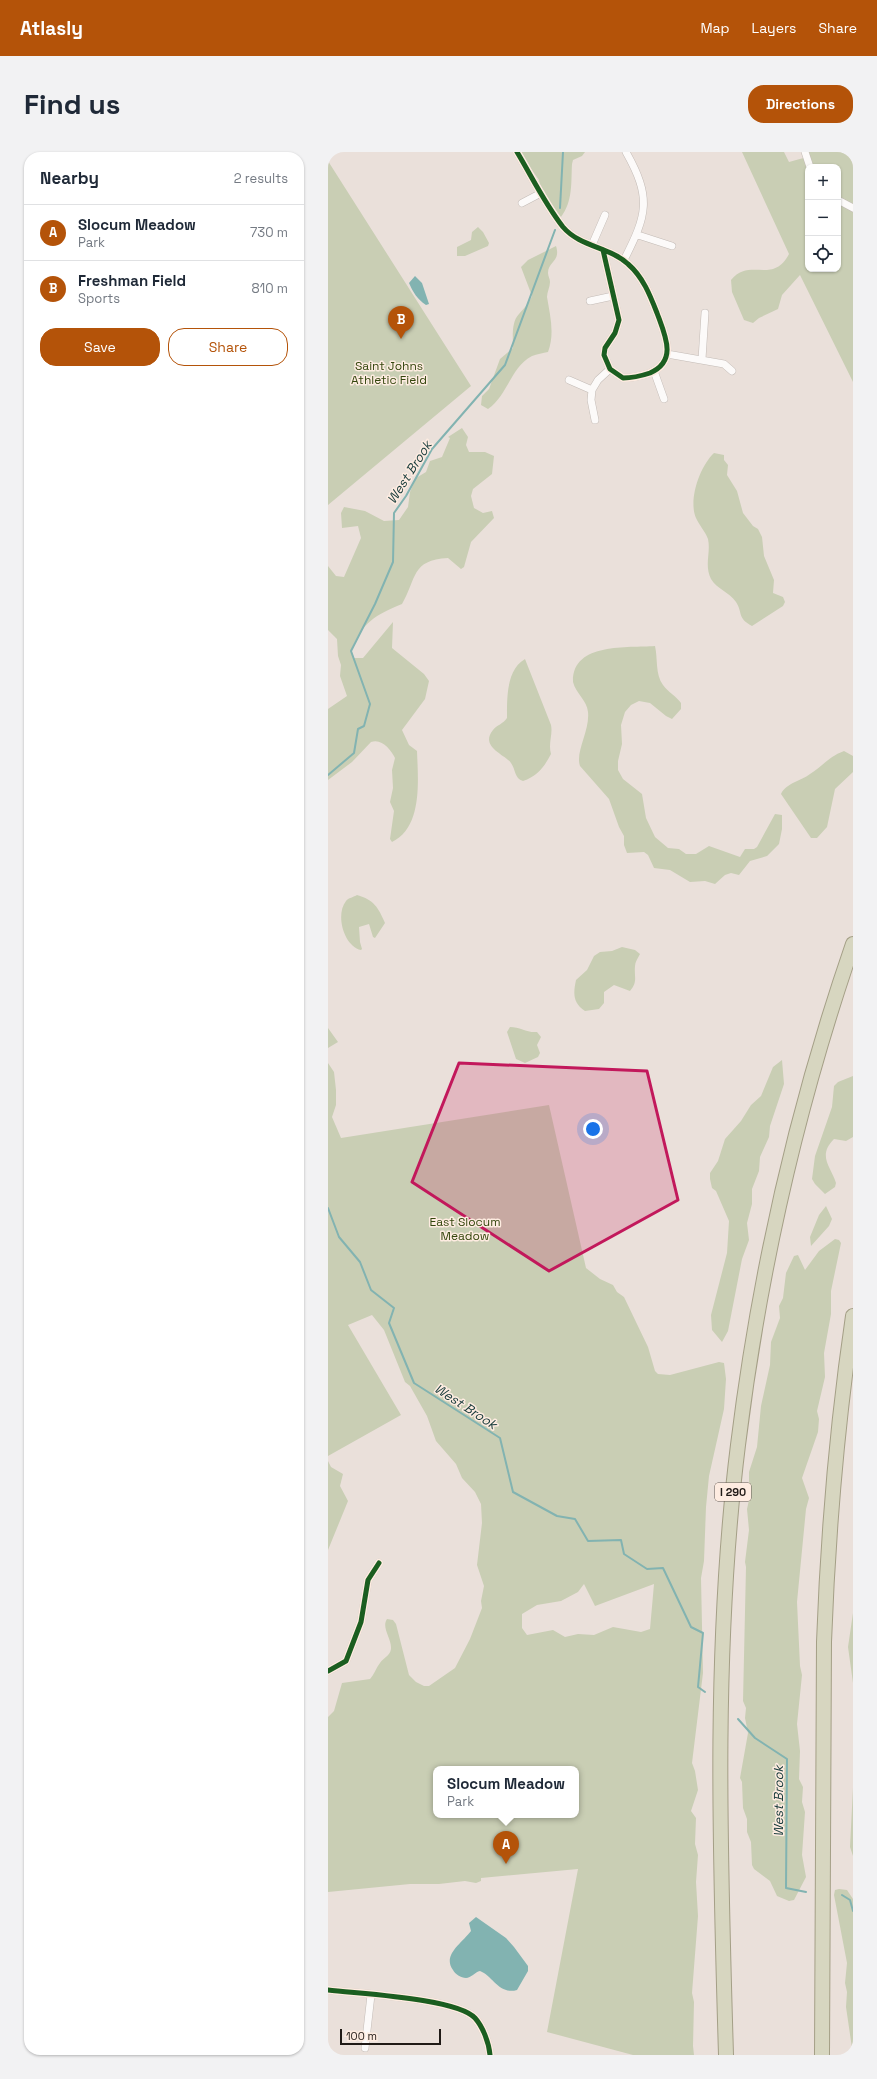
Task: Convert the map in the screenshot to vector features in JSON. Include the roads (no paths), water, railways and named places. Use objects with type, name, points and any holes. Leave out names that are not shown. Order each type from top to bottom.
[{"type":"highway","name":"I 290","points":[[726,2055],[721,1801],[722,1669],[728,1553],[737,1446],[759,1299],[791,1157],[823,1037],[853,944]]},
{"type":"highway","points":[[822,2055],[824,1650],[826,1580],[835,1454],[853,1316]]},
{"type":"street","points":[[517,152],[567,231],[624,260],[636,272],[648,292],[666,340],[667,354],[662,365],[654,371],[628,378],[618,376],[610,369],[604,355],[605,348],[615,333],[619,320],[603,250]]},
{"type":"street","points":[[624,260],[638,235],[644,210],[644,193],[635,169],[626,152]]},
{"type":"street","points":[[805,152],[809,164]]},
{"type":"street","points":[[522,203],[541,192]]},
{"type":"street","points":[[841,202],[853,208]]},
{"type":"street","points":[[592,245],[605,215]]},
{"type":"street","points":[[638,235],[672,246]]},
{"type":"street","points":[[590,301],[613,296]]},
{"type":"street","points":[[702,360],[705,313]]},
{"type":"street","points":[[667,354],[724,364],[732,371]]},
{"type":"street","points":[[595,420],[590,400],[592,390],[598,380],[610,369]]},
{"type":"street","points":[[654,371],[664,399]]},
{"type":"street","points":[[569,380],[592,390]]},
{"type":"street","points":[[328,1671],[346,1660],[361,1622],[368,1580],[379,1563]]},
{"type":"street","points":[[328,1990],[435,2003],[461,2009],[475,2018],[485,2034],[490,2055]]},
{"type":"street","points":[[365,2048],[371,1995]]},
{"type":"water","points":[[415,276],[422,283],[429,304],[426,305],[420,300],[409,283]]},
{"type":"water","points":[[476,1917],[506,1938],[528,1966],[528,1971],[517,1990],[511,1991],[501,1988],[485,1973],[480,1971],[466,1978],[458,1976],[450,1965],[451,1954],[471,1931],[469,1923]]},
{"type":"waterway","name":"West Brook","points":[[560,208],[563,152]]},
{"type":"waterway","name":"West Brook","points":[[328,775],[354,753],[358,729],[364,726],[370,704],[351,651],[375,604],[393,562],[394,513],[406,496],[432,449],[505,365],[555,230]]},
{"type":"waterway","name":"West Brook","points":[[328,1208],[339,1237],[360,1262],[371,1290],[394,1308],[389,1323],[414,1383],[500,1438],[513,1492],[557,1516],[575,1519],[588,1541],[621,1540],[624,1554],[647,1569],[663,1568],[691,1627],[703,1633],[698,1687],[705,1692]]},
{"type":"waterway","name":"West Brook","points":[[738,1719],[755,1738],[787,1759],[786,1888],[806,1892]]},
{"type":"waterway","name":"West Brook","points":[[842,1895],[850,1900],[853,1911]]},
{"type":"place","name":"Freshman Field","points":[[401,339]]},
{"type":"place","name":"Slocum Meadow","points":[[506,1864]]},
{"type":"park label","name":"Saint Johns Athletic Field","points":[[389,373]]},
{"type":"park label","name":"East Slocum Meadow","points":[[465,1229]]}]
